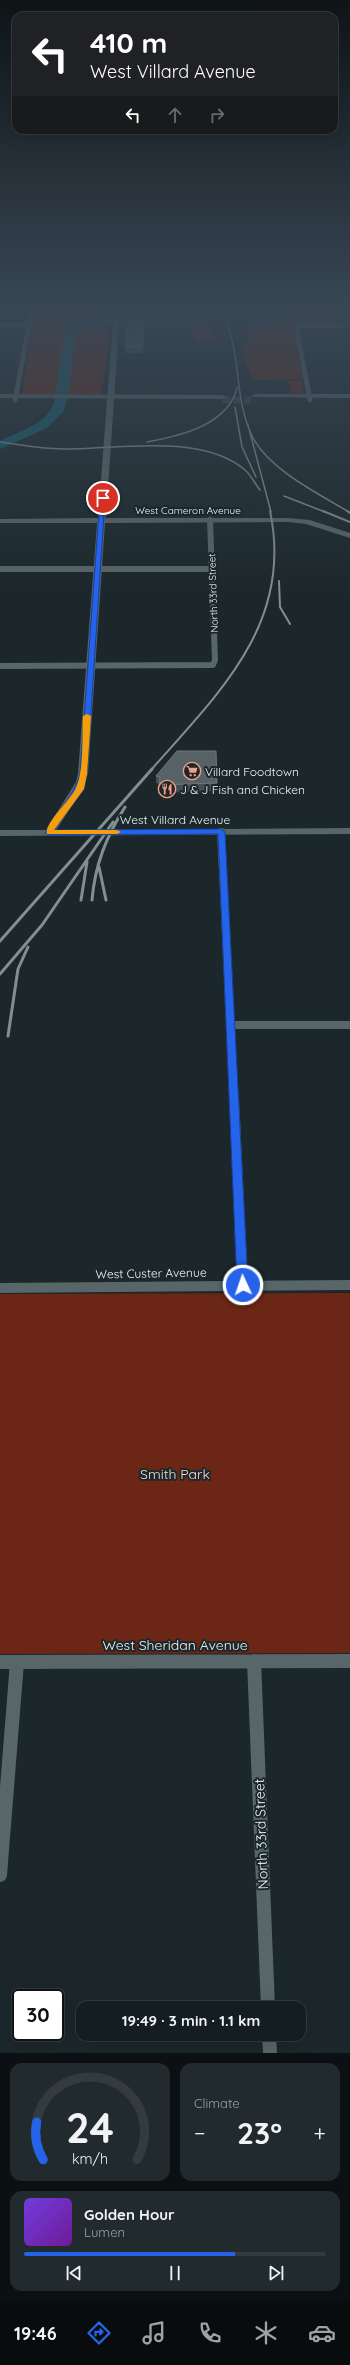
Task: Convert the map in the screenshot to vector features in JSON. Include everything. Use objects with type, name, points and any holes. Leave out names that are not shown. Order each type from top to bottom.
[{"type":"street","points":[[49,833],[54,822],[80,789],[83,774],[108,406]]},
{"type":"street","name":"West Cameron Avenue","points":[[0,520],[295,520],[350,536]]},
{"type":"street","name":"North 33rd Street","points":[[90,666],[213,665],[216,660],[210,520]]},
{"type":"street","points":[[0,569],[212,569]]},
{"type":"street","points":[[0,666],[90,666]]},
{"type":"street","name":"West Villard Avenue","points":[[0,833],[350,831]]},
{"type":"street","points":[[221,832],[243,1285]]},
{"type":"street","points":[[231,1025],[350,1025]]},
{"type":"street","name":"West Custer Avenue","points":[[0,1288],[350,1284]]},
{"type":"street","name":"North 33rd Street","points":[[254,1661],[268,2001]]},
{"type":"street","name":"West Sheridan Avenue","points":[[0,1662],[350,1661]]},
{"type":"street","points":[[0,1875],[17,1662]]},
{"type":"street","points":[[269,2041],[270,2053]]},
{"type":"green space","name":"Smith Park","points":[[350,1293],[350,1653],[0,1654],[0,1294]]},
{"type":"building","name":"Villard Foodtown","points":[[177,751],[216,751],[217,783],[159,785],[160,777],[156,776]]},
{"type":"waterway","points":[[0,445],[42,426],[54,416],[60,406]]},
{"type":"railway","points":[[147,442],[174,436],[201,427],[213,420],[228,406]]},
{"type":"railway","points":[[242,406],[249,429]]},
{"type":"railway","points":[[235,407],[242,447],[256,477]]},
{"type":"railway","points":[[248,425],[249,429]]},
{"type":"railway","points":[[249,429],[261,450],[283,471],[349,512]]},
{"type":"railway","points":[[249,429],[271,512]]},
{"type":"railway","points":[[0,442],[56,449],[158,446],[183,447],[206,451],[227,458],[245,470],[260,490]]},
{"type":"railway","points":[[284,496],[325,512]]},
{"type":"railway","points":[[151,770],[201,713],[224,684],[245,654],[261,622],[271,588],[275,551],[270,511]]},
{"type":"railway","points":[[323,511],[350,522]]},
{"type":"railway","points":[[279,581],[280,607],[290,624]]},
{"type":"railway","points":[[0,941],[152,769]]},
{"type":"railway","points":[[92,900],[102,852],[112,829],[125,807]]},
{"type":"railway","points":[[0,974],[42,925],[113,822]]},
{"type":"railway","points":[[81,900],[87,862]]},
{"type":"railway","points":[[99,867],[106,900]]},
{"type":"railway","points":[[8,1036],[18,969],[28,947]]},
{"type":"slow traffic","points":[[87,716],[83,774],[80,789],[54,822],[49,833],[117,832]]},
{"type":"place","name":"Villard Foodtown","points":[[192,771]]},
{"type":"place","name":"J & J Fish and Chicken","points":[[167,789]]},
{"type":"route","points":[[103,498],[83,774],[80,789],[54,822],[49,833],[221,832],[243,1285]]}]
